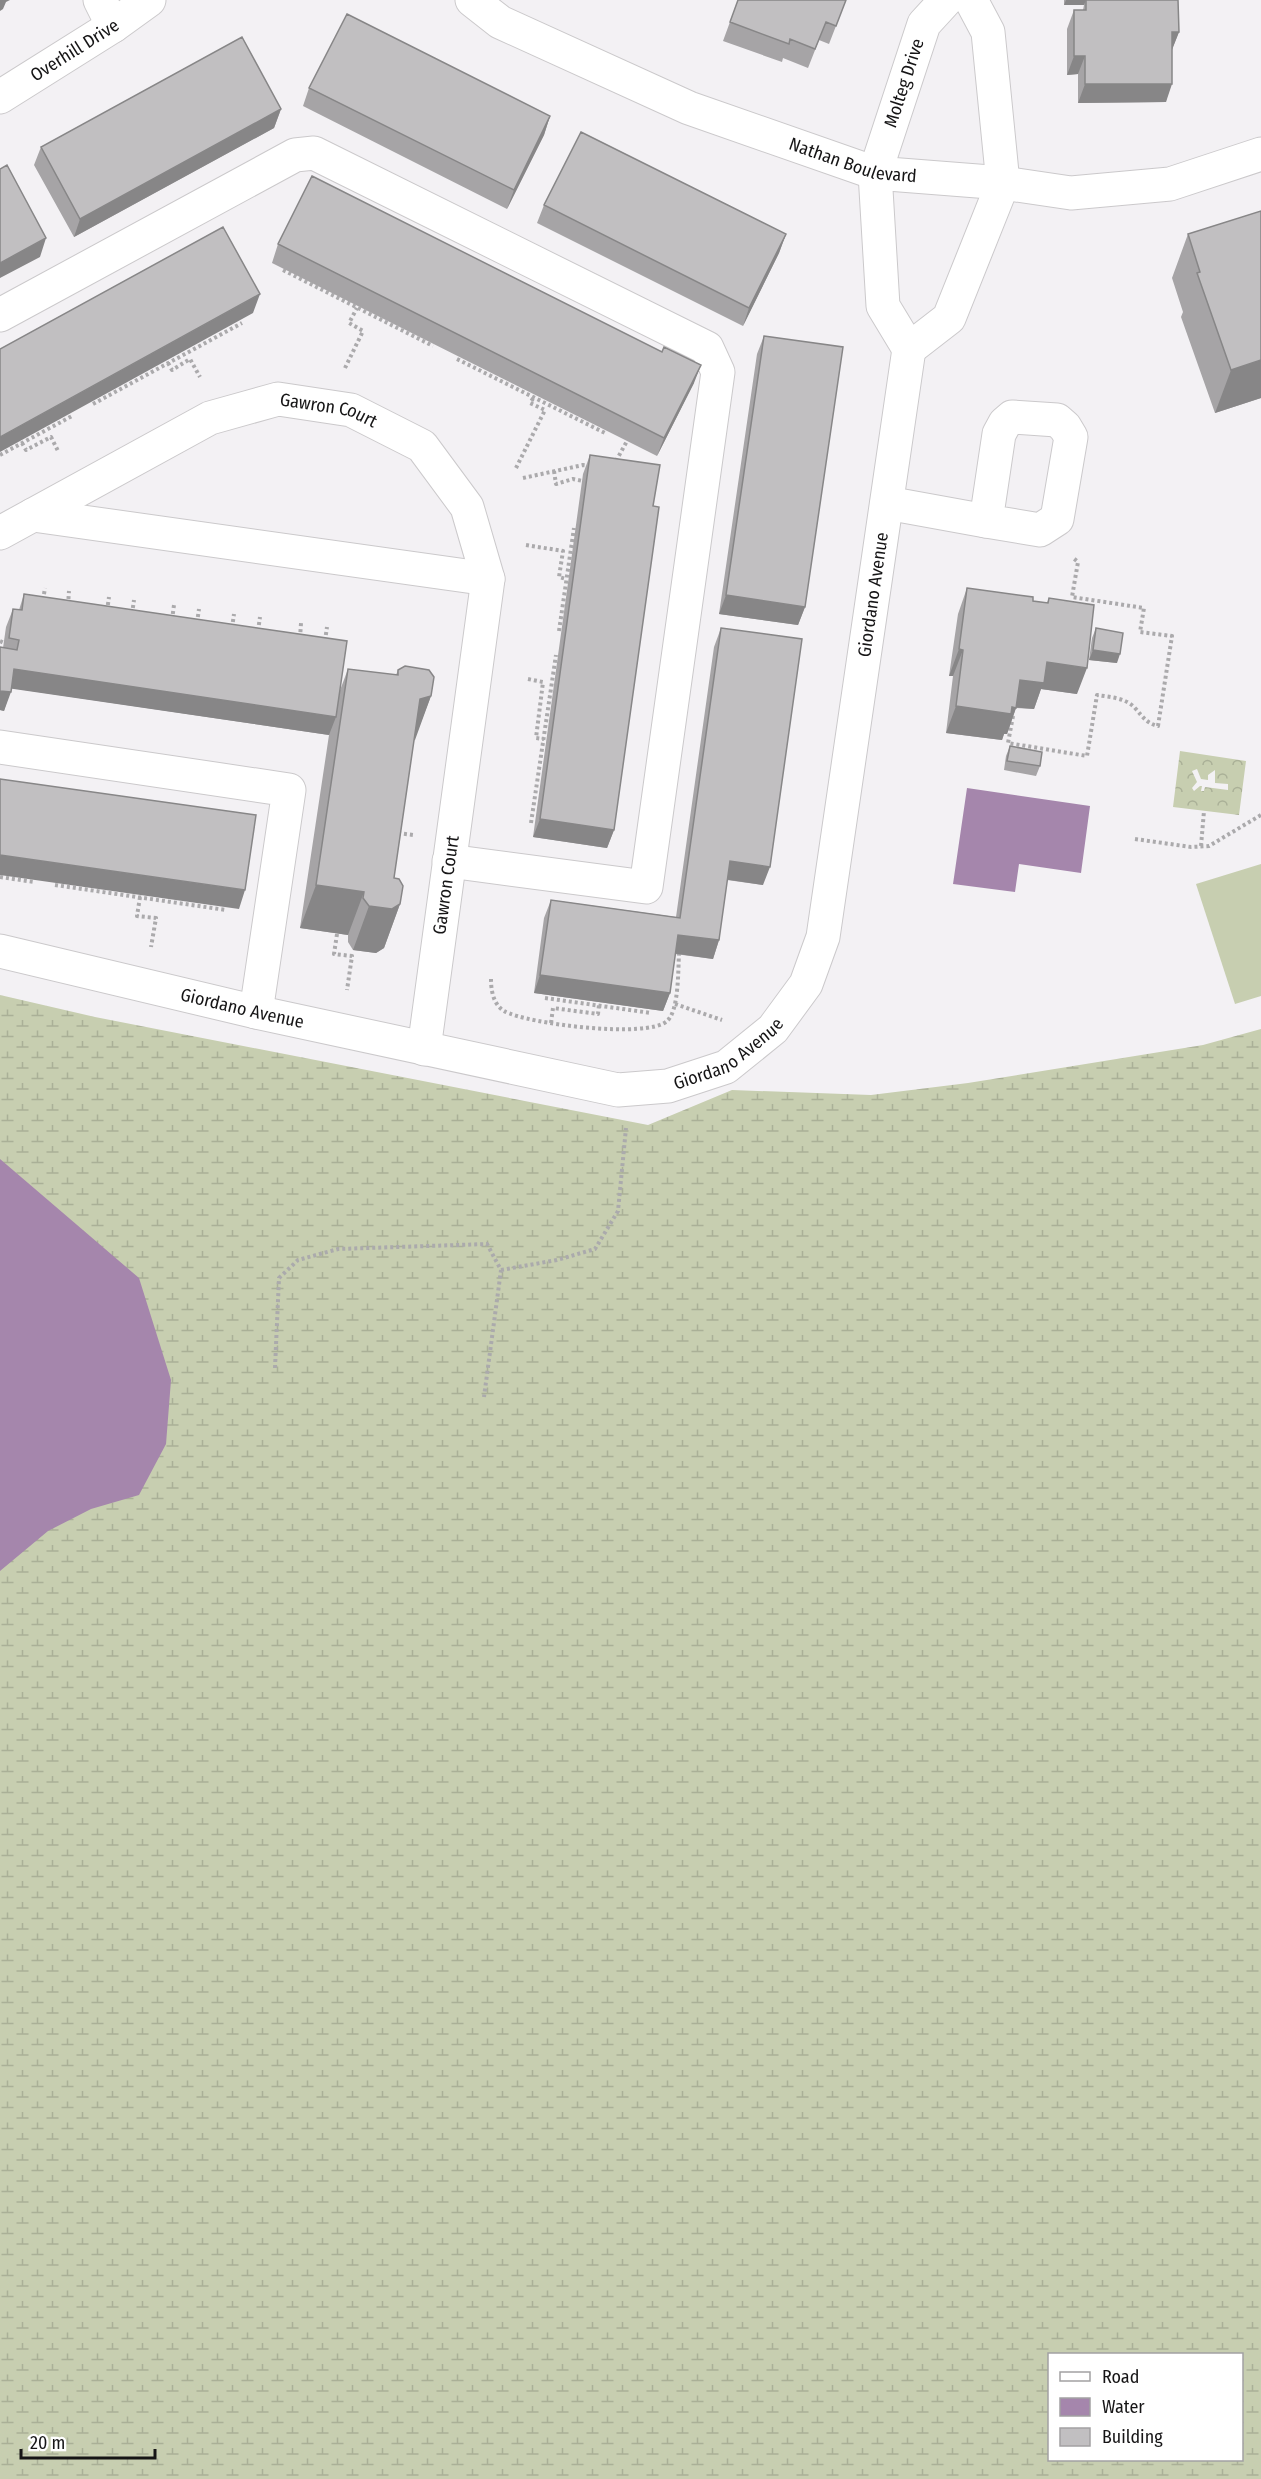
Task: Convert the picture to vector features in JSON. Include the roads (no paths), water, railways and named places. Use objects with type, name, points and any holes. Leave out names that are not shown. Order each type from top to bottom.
[{"type":"street","name":"Overhill Drive","points":[[0,97],[106,13],[149,0]]},
{"type":"street","name":"Nathan Boulevard","points":[[472,0],[500,21],[689,108],[875,173],[1003,183],[1071,193],[1170,184],[1261,154]]},
{"type":"street","name":"Molteg Drive","points":[[875,173],[924,24],[946,0]]},
{"type":"street","points":[[875,173],[883,306],[909,349],[949,318],[1003,183],[988,32],[971,0]]},
{"type":"street","points":[[0,315],[295,155],[315,153],[707,348],[718,372],[646,886],[449,861]]},
{"type":"street","name":"Giordano Avenue","points":[[0,951],[256,1012],[618,1090],[668,1086],[726,1067],[773,1029],[806,984],[823,937],[909,349]]},
{"type":"street","name":"Gawron Court","points":[[0,533],[210,418],[278,399],[351,410],[422,446],[467,507],[488,579],[423,1048]]},
{"type":"street","points":[[887,503],[1040,530],[1057,519],[1071,437],[1057,420],[1012,417],[1005,423],[999,434],[986,520]]},
{"type":"street","points":[[33,515],[488,579]]},
{"type":"street","points":[[0,747],[289,790],[256,1012]]},
{"type":"water","points":[[967,788],[1090,806],[1081,873],[1019,864],[1015,892],[953,884]]},
{"type":"water","points":[[0,1159],[139,1278],[171,1380],[166,1444],[139,1495],[91,1509],[48,1531],[0,1571]]}]
